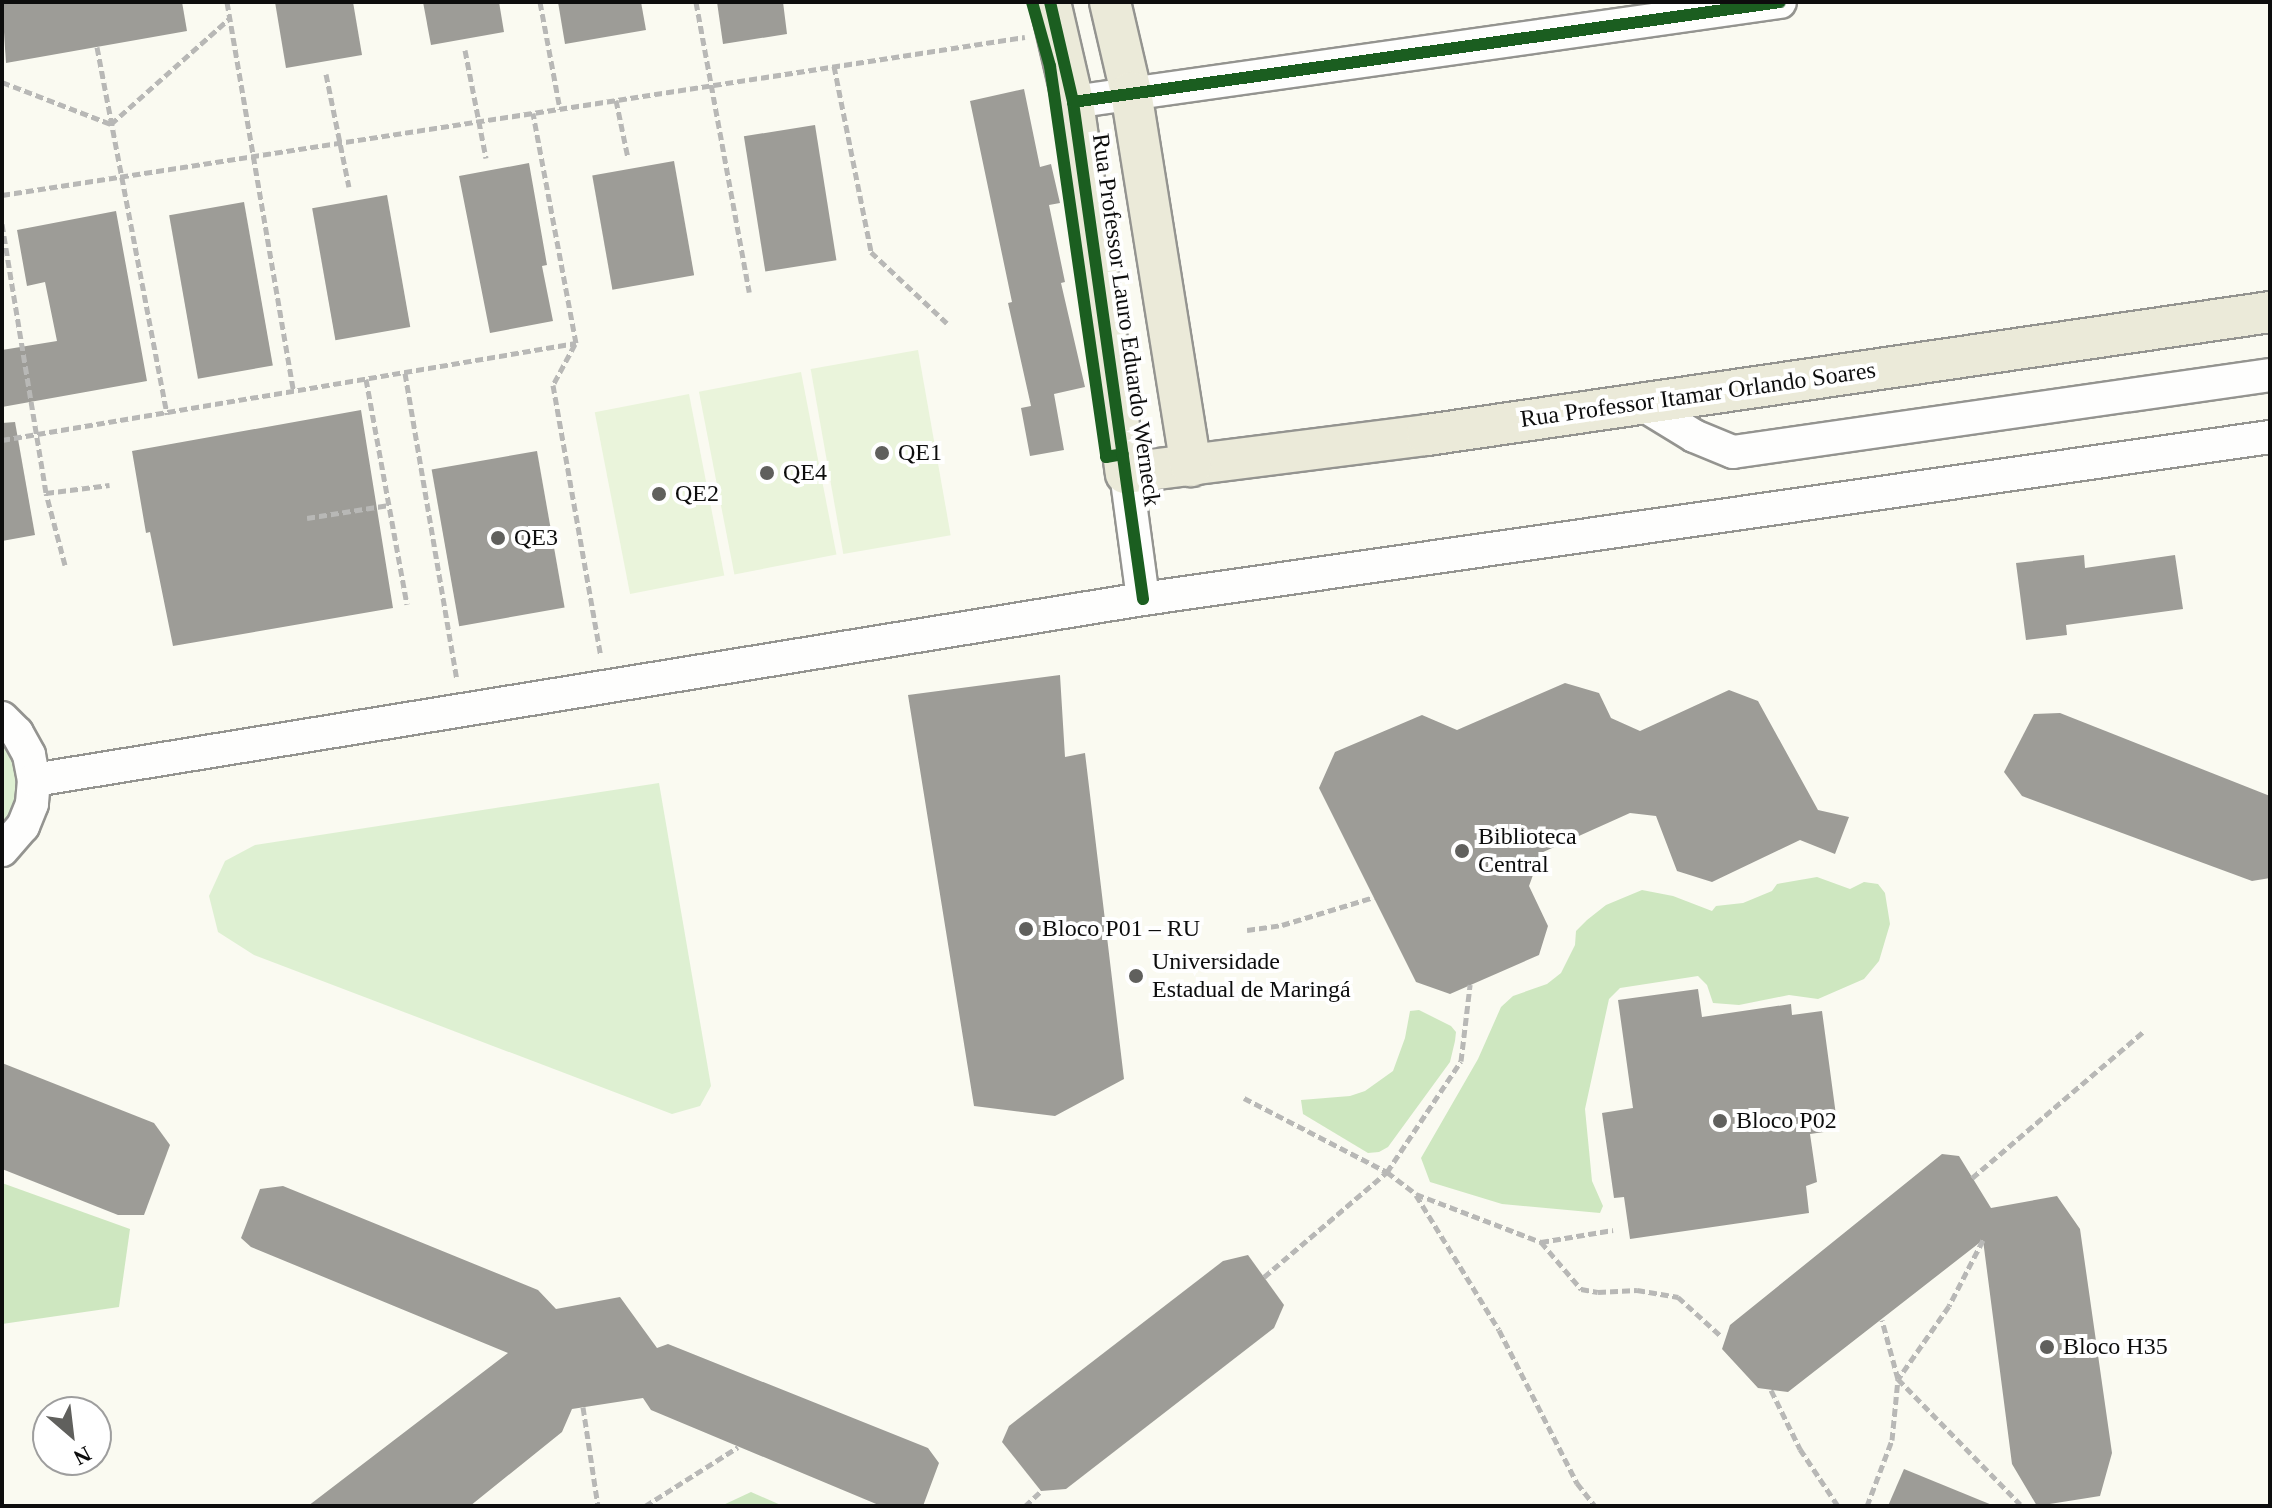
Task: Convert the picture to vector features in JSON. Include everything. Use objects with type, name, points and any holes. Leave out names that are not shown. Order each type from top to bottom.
[{"type":"main road","name":"Rua Professor Lauro Eduardo Werneck","points":[[1110,2],[1131,92],[1191,466]]},
{"type":"main road","name":"Rua Professor Lauro Eduardo Werneck","points":[[1054,17],[1073,102],[1126,473]]},
{"type":"main road","name":"Rua Professor Itamar Orlando Soares","points":[[1126,473],[1642,404],[2270,312]]},
{"type":"street","points":[[1073,102],[1654,11],[1780,2]]},
{"type":"street","points":[[1642,404],[1694,436],[1733,452],[2270,375]]},
{"type":"street","points":[[34,780],[1143,599],[2270,437]]},
{"type":"street","name":"Rua Professor Lauro Eduardo Werneck","points":[[1126,473],[1143,599]]},
{"type":"street","points":[[2,718],[17,733],[29,755],[34,780],[32,804],[23,826],[2,850]]},
{"type":"path","points":[[227,2],[294,392]]},
{"type":"path","points":[[540,2],[560,109]]},
{"type":"path","points":[[696,2],[749,292]]},
{"type":"path","points":[[2,195],[834,66],[1054,17]]},
{"type":"path","points":[[111,124],[230,19]]},
{"type":"path","points":[[97,47],[167,414]]},
{"type":"path","points":[[465,50],[486,158]]},
{"type":"path","points":[[834,66],[871,252],[947,323]]},
{"type":"path","points":[[326,74],[349,187]]},
{"type":"path","points":[[2,82],[111,124]]},
{"type":"path","points":[[616,100],[628,158]]},
{"type":"path","points":[[533,113],[576,343],[553,385],[607,686]]},
{"type":"path","points":[[2,224],[46,493],[65,565]]},
{"type":"path","points":[[2,440],[576,343]]},
{"type":"path","points":[[405,373],[462,709]]},
{"type":"path","points":[[366,379],[407,604]]},
{"type":"path","points":[[46,493],[109,485]]},
{"type":"path","points":[[307,518],[389,505]]},
{"type":"path","points":[[1247,930],[1282,925],[1374,897]]},
{"type":"path","points":[[1264,1277],[1387,1172],[1461,1061],[1470,985]]},
{"type":"path","points":[[1972,1178],[2143,1032]]},
{"type":"path","points":[[1244,1098],[1387,1172],[1416,1194],[1541,1242],[1581,1289],[1637,1290],[1678,1297],[1722,1337]]},
{"type":"path","points":[[1416,1194],[1499,1330],[1577,1483],[1595,1506]]},
{"type":"path","points":[[1541,1242],[1613,1230]]},
{"type":"path","points":[[1898,1379],[1949,1306],[1983,1240]]},
{"type":"path","points":[[1867,1506],[1892,1440],[1898,1379],[1882,1320]]},
{"type":"path","points":[[1898,1379],[2020,1504]]},
{"type":"path","points":[[1771,1390],[1800,1449],[1838,1506]]},
{"type":"path","points":[[583,1407],[598,1506]]},
{"type":"path","points":[[645,1506],[738,1447]]},
{"type":"path","points":[[1025,1506],[1041,1491]]},
{"type":"green space","name":"QE1","points":[[918,350],[951,535],[843,554],[811,369]]},
{"type":"green space","name":"QE4","points":[[801,372],[836,555],[734,574],[699,392]]},
{"type":"green space","name":"QE2","points":[[689,394],[724,576],[630,594],[595,412]]},
{"type":"green space","points":[[2,731],[25,782],[2,837]]},
{"type":"green space","points":[[659,783],[711,1086],[700,1106],[672,1114],[254,955],[218,932],[209,896],[225,861],[255,845]]},
{"type":"green space","points":[[1817,877],[1850,889],[1864,882],[1878,884],[1885,893],[1890,924],[1879,961],[1864,979],[1818,999],[1789,995],[1739,1005],[1713,1003],[1707,985],[1698,976],[1620,988],[1609,999],[1585,1109],[1592,1181],[1603,1206],[1600,1213],[1502,1204],[1430,1182],[1421,1158],[1478,1059],[1501,1007],[1513,996],[1547,984],[1561,973],[1575,945],[1576,931],[1606,905],[1642,890],[1673,896],[1712,911],[1716,906],[1743,903],[1772,891],[1777,884]]},
{"type":"green space","points":[[1419,1010],[1451,1026],[1456,1032],[1455,1041],[1450,1062],[1388,1147],[1368,1153],[1303,1114],[1301,1100],[1350,1096],[1365,1091],[1393,1071],[1405,1038],[1410,1011]]},
{"type":"green space","points":[[2,1183],[130,1229],[119,1307],[2,1324]]},
{"type":"green space","points":[[751,1492],[783,1506],[721,1506]]},
{"type":"building","points":[[2,2],[182,2],[187,31],[6,63]]},
{"type":"building","points":[[275,2],[353,2],[362,55],[286,68]]},
{"type":"building","points":[[423,2],[499,2],[504,32],[431,45]]},
{"type":"building","points":[[558,2],[641,2],[646,30],[565,44]]},
{"type":"building","points":[[717,2],[783,2],[787,34],[723,44]]},
{"type":"building","points":[[1024,89],[1040,167],[1051,164],[1060,203],[1049,205],[1065,282],[1061,283],[1085,387],[1054,394],[1064,450],[1030,456],[1021,408],[1031,406],[970,101]]},
{"type":"building","points":[[815,125],[836,260],[765,272],[744,136]]},
{"type":"building","points":[[674,161],[694,275],[612,290],[592,175]]},
{"type":"building","points":[[529,163],[547,265],[542,266],[553,321],[490,333],[459,176]]},
{"type":"building","points":[[387,195],[410,327],[335,340],[312,208]]},
{"type":"building","points":[[244,202],[273,365],[198,379],[169,215]]},
{"type":"building","points":[[116,211],[147,381],[2,407],[2,350],[57,341],[45,282],[27,286],[17,230]]},
{"type":"building","points":[[361,410],[393,608],[173,646],[150,532],[146,533],[132,451]]},
{"type":"building","points":[[15,422],[35,535],[2,541],[2,423]]},
{"type":"building","name":"QE3","points":[[537,451],[565,608],[459,626],[432,470]]},
{"type":"building","points":[[2084,555],[2085,568],[2175,555],[2183,609],[2066,625],[2067,635],[2026,640],[2016,563]]},
{"type":"building","name":"Bloco P01 – RU","points":[[1060,675],[1065,757],[1085,753],[1124,1079],[1055,1116],[974,1106],[908,695]]},
{"type":"building","points":[[1565,683],[1599,693],[1611,718],[1640,731],[1729,690],[1758,701],[1818,810],[1849,817],[1835,854],[1800,840],[1712,882],[1677,871],[1656,816],[1630,813],[1541,853],[1529,886],[1548,926],[1539,955],[1450,994],[1416,982],[1319,788],[1335,752],[1422,715],[1457,730]]},
{"type":"building","points":[[2060,713],[2270,796],[2270,878],[2252,881],[2022,796],[2004,772],[2034,714]]},
{"type":"building","name":"Bloco P02","points":[[1698,989],[1702,1017],[1791,1004],[1792,1015],[1822,1011],[1838,1130],[1810,1134],[1817,1182],[1806,1186],[1809,1213],[1630,1239],[1624,1197],[1614,1198],[1602,1113],[1633,1108],[1618,1000]]},
{"type":"building","points":[[2,1063],[154,1123],[170,1145],[144,1215],[118,1215],[2,1169]]},
{"type":"building","points":[[1942,1154],[1959,1156],[1991,1208],[2057,1196],[2080,1229],[2112,1453],[2100,1496],[2037,1506],[2012,1464],[1983,1240],[1788,1392],[1758,1388],[1722,1349],[1730,1325]]},
{"type":"building","points":[[283,1186],[538,1290],[556,1309],[620,1297],[657,1348],[668,1344],[928,1448],[939,1463],[923,1506],[881,1506],[651,1410],[643,1398],[572,1409],[562,1432],[470,1506],[308,1506],[508,1353],[251,1247],[241,1238],[260,1189]]},
{"type":"building","points":[[1248,1255],[1284,1305],[1274,1328],[1066,1489],[1041,1491],[1002,1442],[1009,1426],[1223,1261]]},
{"type":"building","points":[[1904,1469],[1992,1505],[1992,1506],[1888,1506]]},
{"type":"cycle path","points":[[1032,2],[1050,66],[1106,457],[1123,454]]},
{"type":"cycle path","points":[[1050,2],[1073,102],[1143,599]]},
{"type":"cycle path","points":[[1073,102],[1780,2]]},
{"type":"place","name":"QE1","points":[[882,453]]},
{"type":"place","name":"QE4","points":[[767,473]]},
{"type":"place","name":"QE2","points":[[659,494]]},
{"type":"place","name":"QE3","points":[[498,538]]},
{"type":"place","name":"Biblioteca Central","points":[[1462,851]]},
{"type":"place","name":"Bloco P01 – RU","points":[[1026,929]]},
{"type":"place","name":"Universidade Estadual de Maringá","points":[[1136,976]]},
{"type":"place","name":"Bloco P02","points":[[1720,1121]]},
{"type":"place","name":"Bloco H35","points":[[2047,1347]]}]
